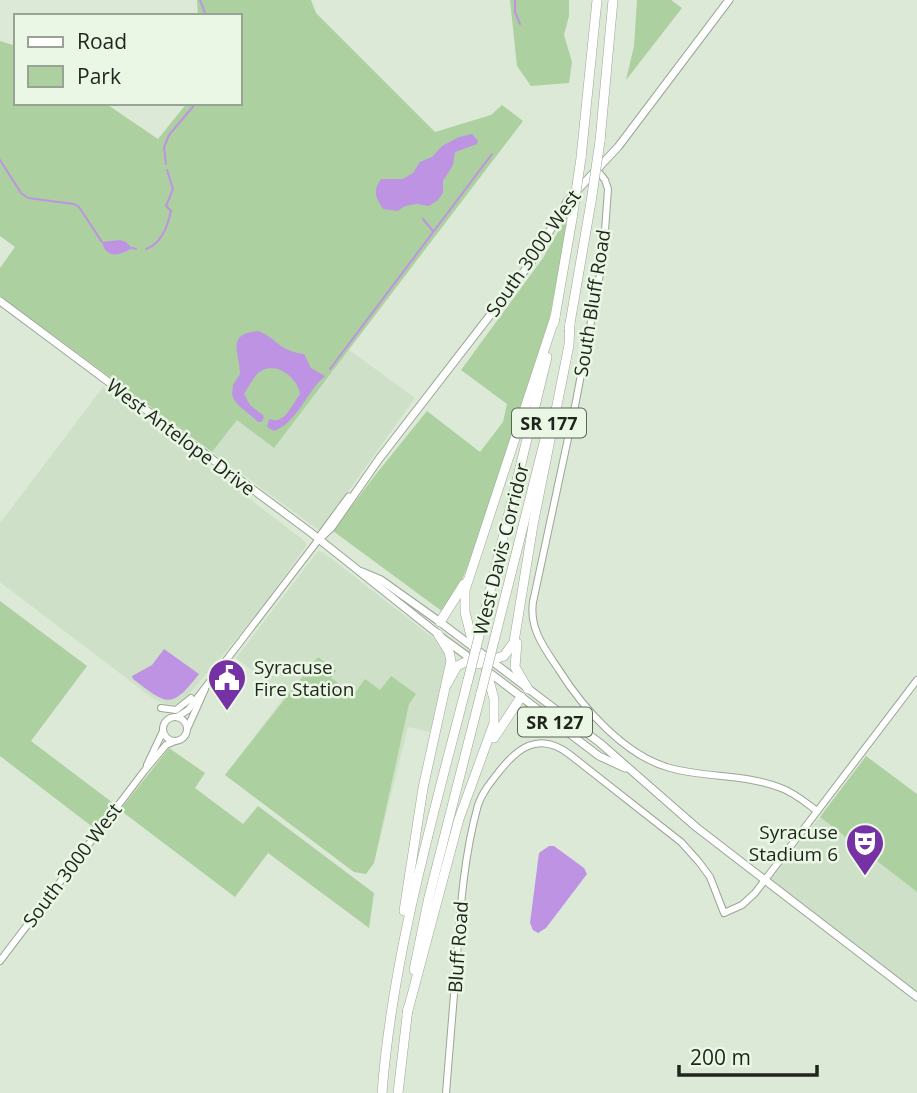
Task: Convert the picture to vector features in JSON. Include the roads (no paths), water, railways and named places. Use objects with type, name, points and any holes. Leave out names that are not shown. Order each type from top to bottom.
[{"type":"highway","name":"West Davis Corridor","points":[[382,1093],[391,1006],[407,923],[525,453],[555,317],[581,159],[597,0]]},
{"type":"highway","name":"West Davis Corridor","points":[[398,1093],[407,1014],[429,897],[556,393],[570,324],[600,141],[613,0]]},
{"type":"highway","points":[[407,1014],[459,819],[495,717],[495,699],[464,605],[470,573],[555,317]]},
{"type":"highway","points":[[528,689],[515,667],[517,631],[533,525],[569,345],[570,324]]},
{"type":"highway","points":[[440,622],[470,573]]},
{"type":"highway","points":[[447,684],[457,666],[509,651],[517,631]]},
{"type":"highway","points":[[391,1006],[419,813],[451,658],[438,634]]},
{"type":"highway","points":[[478,767],[502,723],[521,697]]},
{"type":"main road","name":"South 3000 West","points":[[319,539],[327,525],[532,261],[568,200],[618,147],[729,0]]},
{"type":"main road","name":"West Antelope Drive","points":[[0,301],[362,571],[376,586],[438,634],[528,689],[607,749],[625,768],[696,827],[917,997]]},
{"type":"main road","name":"West Antelope Drive","points":[[362,571],[382,580],[440,622],[521,697],[599,756],[625,768]]},
{"type":"street","name":"South Bluff Road","points":[[597,170],[608,189],[603,258],[533,602],[532,617],[538,638],[575,695],[596,719],[635,751],[673,769],[779,787],[817,811]]},
{"type":"street","name":"South 3000 West","points":[[188,729],[206,688],[319,539]]},
{"type":"street","points":[[765,880],[917,680]]},
{"type":"street","name":"South 3000 West","points":[[177,717],[188,710],[199,693],[206,688]]},
{"type":"street","points":[[161,708],[181,708],[199,693]]},
{"type":"street","points":[[177,717],[183,719],[188,729],[183,739],[175,741],[167,738],[163,731],[167,720],[177,717]]},
{"type":"street","name":"South 3000 West","points":[[145,769],[163,731]]},
{"type":"street","name":"South 3000 West","points":[[0,961],[145,769],[166,745],[175,741]]},
{"type":"street","name":"Bluff Road","points":[[446,1093],[463,882],[479,803],[490,783],[517,751],[537,743],[557,746],[681,842],[710,877],[724,913],[747,901],[765,880]]},
{"type":"waterway","points":[[200,0],[205,14]]},
{"type":"waterway","points":[[515,0],[515,12],[520,24]]},
{"type":"waterway","points":[[166,164],[164,147],[169,135],[194,105]]},
{"type":"waterway","points":[[330,369],[492,154]]},
{"type":"waterway","points":[[0,160],[21,193],[28,198],[79,207],[102,242]]},
{"type":"waterway","points":[[146,249],[160,238],[170,216],[171,211],[166,206],[173,189],[167,170]]},
{"type":"waterway","points":[[423,219],[433,231]]},
{"type":"waterway","points":[[132,248],[136,249]]},
{"type":"place","name":"Syracuse Fire Station","points":[[227,712]]},
{"type":"place","name":"Syracuse Stadium 6","points":[[865,877]]}]
